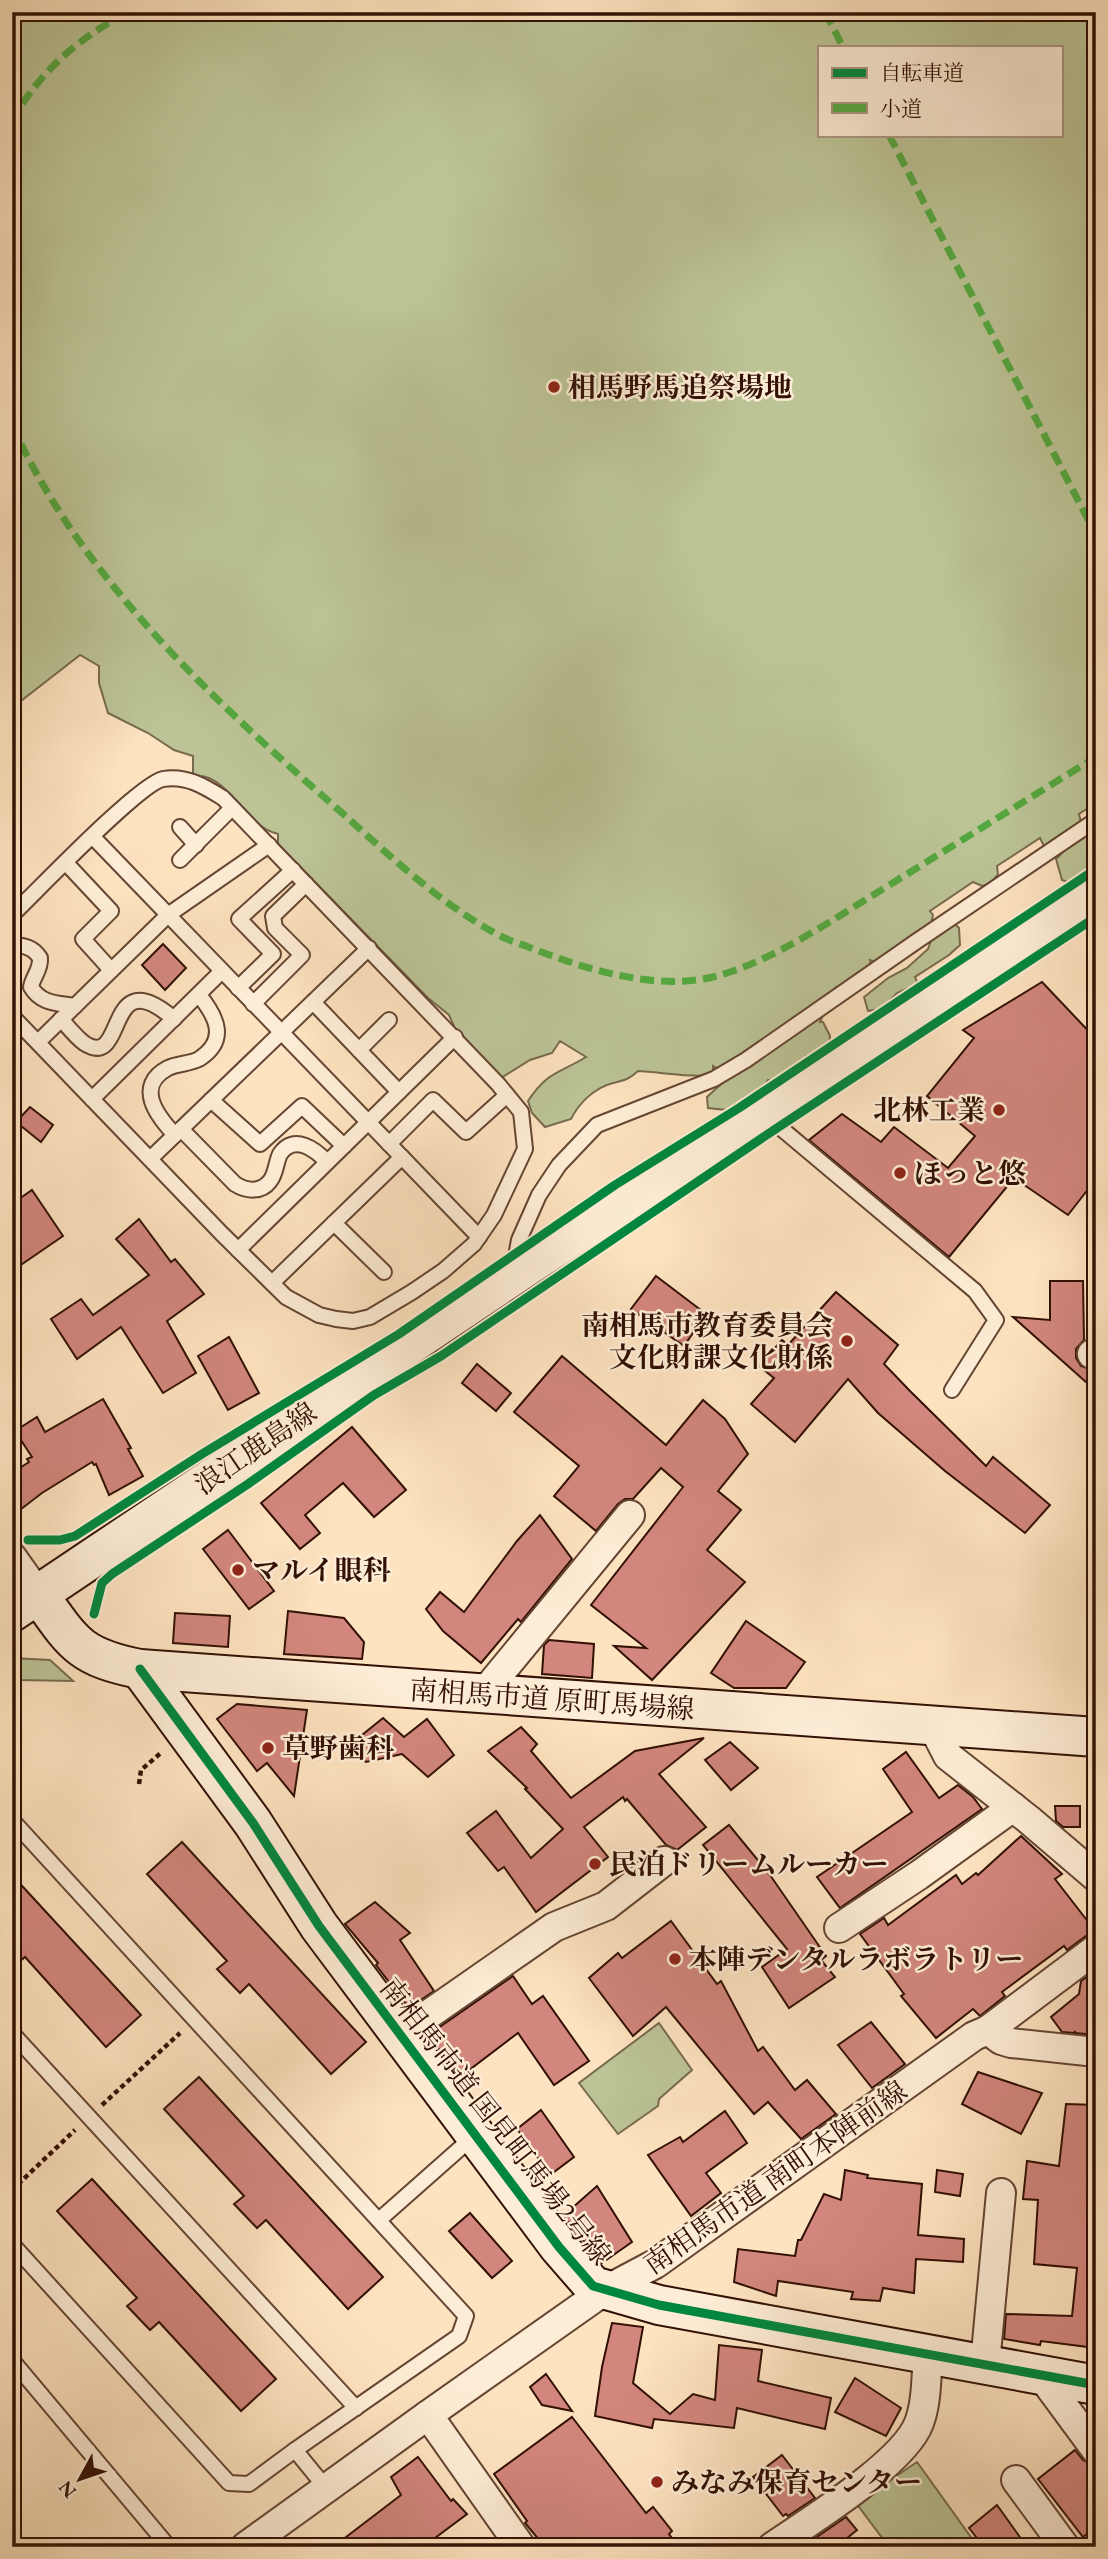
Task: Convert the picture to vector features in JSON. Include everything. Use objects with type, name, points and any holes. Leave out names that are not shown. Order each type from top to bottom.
[{"type":"street","name":"浪江鹿島線","points":[[25,1603],[514,1275],[1096,894]]},
{"type":"street","points":[[483,1693],[630,1516]]},
{"type":"street","points":[[12,1557],[25,1603]]},
{"type":"street","name":"南相馬市道 原町馬場線","points":[[25,1603],[90,1654],[112,1663],[140,1669],[1096,1737]]},
{"type":"street","name":"南相馬市道 国見町馬場2号線","points":[[140,1669],[253,1823],[319,1926],[399,2035],[532,2214],[593,2286],[659,2305],[1096,2385]]},
{"type":"street","points":[[932,1725],[948,1756],[1096,1877]]},
{"type":"street","points":[[839,1928],[919,1875],[1013,1807]]},
{"type":"street","points":[[399,2035],[554,1927],[606,1906],[664,1861]]},
{"type":"street","name":"南相馬市道 南町本陣前線","points":[[249,2546],[326,2488],[604,2291],[655,2264],[974,2036],[988,2030],[1096,1949]]},
{"type":"street","points":[[988,2030],[1001,2040],[1011,2043],[1096,2052]]},
{"type":"street","points":[[985,2364],[1001,2193]]},
{"type":"street","points":[[785,2543],[886,2466],[909,2442],[919,2425],[924,2404],[928,2354]]},
{"type":"street","points":[[1040,2374],[1096,2450]]},
{"type":"street","points":[[428,2415],[521,2547]]},
{"type":"street","points":[[1016,2480],[1065,2547]]},
{"type":"lane","points":[[12,915],[141,792],[162,779],[184,779],[201,784],[223,798],[455,1037],[521,1112],[525,1149],[494,1215],[479,1237],[443,1271],[370,1317],[353,1321],[319,1315],[286,1297],[12,1016]]},
{"type":"lane","points":[[180,860],[232,808]]},
{"type":"lane","points":[[514,1275],[519,1240],[539,1195],[559,1165],[597,1125],[714,1079],[746,1060],[1096,820]]},
{"type":"lane","points":[[180,827],[196,845]]},
{"type":"lane","points":[[93,837],[479,1237]]},
{"type":"lane","points":[[38,1042],[168,915],[269,845]]},
{"type":"lane","points":[[66,863],[111,911],[83,939],[111,970]]},
{"type":"lane","points":[[238,988],[273,954],[239,919],[293,870]]},
{"type":"lane","points":[[253,1004],[302,955],[275,928],[273,916],[306,884]]},
{"type":"lane","points":[[12,946],[29,948],[40,958],[38,972],[31,988],[35,995],[41,1000],[75,1006]]},
{"type":"lane","points":[[150,1159],[369,948]]},
{"type":"lane","points":[[93,1099],[222,971]]},
{"type":"lane","points":[[199,995],[216,1019],[218,1030],[215,1042],[200,1058],[166,1069],[156,1079],[150,1090],[151,1102],[159,1117],[243,1189],[254,1190],[271,1180],[281,1153],[287,1147],[306,1144],[327,1162]]},
{"type":"lane","points":[[61,1019],[84,1043],[94,1047],[103,1045],[110,1039],[122,1010],[131,1003],[143,1000],[174,1019]]},
{"type":"lane","points":[[313,1002],[399,1092]]},
{"type":"lane","points":[[359,1050],[389,1020]]},
{"type":"lane","points":[[238,1250],[455,1037]]},
{"type":"lane","points":[[389,1144],[433,1101],[466,1132],[507,1096]]},
{"type":"lane","points":[[211,1100],[260,1144],[302,1106],[344,1146]]},
{"type":"lane","points":[[762,1113],[975,1291],[996,1320],[952,1390]]},
{"type":"lane","points":[[272,1283],[402,1157]]},
{"type":"lane","points":[[334,1223],[384,1272]]},
{"type":"lane","points":[[12,1820],[466,2316],[459,2336],[249,2484],[229,2483],[12,2244]]},
{"type":"lane","points":[[12,2033],[356,2408]]},
{"type":"lane","points":[[379,2220],[474,2136]]},
{"type":"lane","points":[[12,2360],[169,2547]]},
{"type":"lane","points":[[295,2450],[326,2488]]},
{"type":"path","points":[[139,1784],[141,1770],[187,1731]]},
{"type":"path","points":[[96,2110],[186,2027]]},
{"type":"path","points":[[12,2190],[81,2125]]},
{"type":"green space","name":"相馬野馬追祭場地","points":[[12,12],[1096,12],[1096,803],[1079,814],[1084,834],[1096,831],[1096,886],[1085,888],[1062,880],[1056,859],[1067,848],[1045,848],[1040,838],[997,866],[998,874],[990,884],[982,886],[973,882],[930,911],[933,915],[931,925],[892,968],[870,960],[873,980],[857,991],[836,987],[820,1022],[823,1022],[830,1036],[829,1053],[823,1060],[806,1056],[804,1077],[790,1081],[768,1080],[745,1112],[708,1108],[707,1097],[730,1076],[713,1066],[713,1075],[705,1076],[638,1071],[626,1079],[593,1092],[578,1107],[571,1119],[545,1127],[532,1113],[528,1101],[548,1078],[586,1057],[560,1041],[552,1053],[530,1060],[501,1078],[470,1062],[449,1015],[428,998],[278,844],[278,834],[258,824],[219,784],[207,777],[193,775],[193,756],[174,750],[148,733],[108,713],[99,683],[99,666],[80,655],[12,708]]},
{"type":"green space","points":[[946,916],[959,928],[960,945],[915,977],[918,984],[897,993],[882,1009],[868,1011],[864,997],[888,978],[907,968],[928,949],[937,923]]},
{"type":"green space","points":[[12,1658],[50,1660],[73,1681],[18,1680],[12,1671]]},
{"type":"green space","points":[[659,2023],[692,2070],[659,2099],[658,2106],[618,2134],[579,2083]]},
{"type":"green space","points":[[917,2462],[978,2547],[889,2547],[856,2503]]},
{"type":"building","points":[[163,944],[186,968],[165,990],[142,965]]},
{"type":"building","points":[[1042,982],[1096,1039],[1096,1179],[1068,1215],[1014,1178],[949,1257],[809,1140],[842,1114],[881,1142],[894,1127],[948,1168],[975,1136],[927,1096],[974,1038],[963,1030]]},
{"type":"building","points":[[30,1107],[53,1125],[41,1142],[16,1122]]},
{"type":"building","points":[[32,1190],[63,1236],[12,1271],[12,1204]]},
{"type":"building","points":[[139,1219],[171,1262],[175,1259],[204,1294],[167,1321],[196,1373],[163,1393],[121,1327],[77,1359],[51,1319],[81,1299],[93,1315],[149,1275],[116,1239]]},
{"type":"building","points":[[656,1276],[706,1314],[684,1346],[631,1309]]},
{"type":"building","points":[[1050,1281],[1083,1281],[1084,1340],[1076,1349],[1076,1358],[1081,1366],[1096,1371],[1096,1391],[1013,1317],[1050,1320]]},
{"type":"building","points":[[836,1292],[898,1345],[884,1364],[910,1391],[986,1466],[993,1457],[1050,1505],[1025,1533],[945,1471],[878,1413],[848,1379],[795,1442],[751,1404],[774,1378],[759,1366],[782,1340],[788,1345]]},
{"type":"building","points":[[229,1337],[259,1393],[228,1410],[198,1356]]},
{"type":"building","points":[[562,1356],[666,1445],[703,1400],[725,1419],[748,1454],[718,1491],[741,1510],[707,1550],[745,1582],[652,1680],[614,1646],[646,1648],[591,1605],[683,1487],[661,1468],[633,1499],[625,1499],[618,1504],[596,1531],[554,1496],[579,1466],[514,1412]]},
{"type":"building","points":[[477,1364],[511,1393],[496,1411],[462,1383]]},
{"type":"building","points":[[103,1399],[131,1448],[128,1449],[143,1476],[109,1495],[96,1464],[92,1462],[42,1493],[12,1516],[12,1473],[32,1457],[15,1431],[37,1417],[45,1432]]},
{"type":"building","points":[[352,1427],[406,1490],[374,1517],[343,1483],[305,1515],[320,1533],[300,1549],[261,1503]]},
{"type":"building","points":[[540,1515],[572,1559],[521,1622],[518,1619],[481,1663],[443,1631],[426,1609],[440,1592],[464,1612]]},
{"type":"building","name":"マルイ眼科","points":[[228,1530],[274,1591],[249,1609],[203,1549]]},
{"type":"building","points":[[288,1611],[344,1618],[364,1642],[362,1659],[284,1654]]},
{"type":"building","points":[[175,1613],[230,1616],[228,1647],[173,1643]]},
{"type":"building","points":[[746,1621],[805,1662],[786,1688],[734,1688],[711,1673]]},
{"type":"building","points":[[549,1640],[594,1644],[592,1678],[542,1674],[544,1645]]},
{"type":"building","name":"草野歯科","points":[[237,1704],[307,1710],[294,1796],[267,1763],[257,1771],[217,1719]]},
{"type":"building","points":[[383,1718],[404,1737],[427,1719],[454,1755],[428,1777],[402,1754],[366,1762],[351,1744]]},
{"type":"building","points":[[521,1727],[537,1744],[531,1751],[571,1798],[635,1751],[704,1738],[659,1774],[706,1827],[677,1850],[666,1845],[623,1797],[584,1827],[608,1857],[536,1912],[504,1867],[498,1871],[467,1833],[496,1811],[531,1858],[563,1829],[525,1789],[527,1788],[488,1751]]},
{"type":"building","points":[[730,1742],[758,1768],[731,1790],[705,1760]]},
{"type":"building","points":[[906,1752],[939,1798],[958,1785],[973,1797],[982,1809],[840,1908],[817,1877],[912,1812],[883,1769]]},
{"type":"building","points":[[1055,1806],[1080,1806],[1080,1827],[1063,1827],[1056,1821]]},
{"type":"building","points":[[729,1825],[770,1875],[826,1956],[821,1960],[835,1977],[789,2008],[762,1967],[787,1949],[703,1845]]},
{"type":"building","points":[[1021,1836],[1062,1874],[1055,1879],[1096,1932],[1067,1950],[1064,1946],[1002,1992],[1005,1996],[980,2016],[973,2009],[936,2038],[901,1996],[904,1994],[860,1934],[884,1918],[888,1925],[956,1875],[962,1884],[976,1873],[978,1875]]},
{"type":"building","points":[[182,1842],[366,2042],[331,2074],[249,1984],[240,1993],[217,1969],[227,1961],[147,1874]]},
{"type":"building","points":[[12,1875],[141,2015],[106,2047],[25,1957],[12,1968]]},
{"type":"building","points":[[375,1902],[410,1933],[400,1940],[434,1991],[409,2008],[376,1965],[378,1963],[345,1924]]},
{"type":"building","points":[[671,1921],[717,1984],[721,1981],[758,2051],[763,2047],[795,2090],[807,2080],[836,2114],[801,2139],[768,2102],[754,2114],[666,2007],[633,2036],[589,1978],[618,1953],[622,1958]]},
{"type":"building","points":[[1090,1975],[1096,1975],[1096,2035],[1075,2031],[1062,2032],[1051,2017],[1079,1994],[1081,1981]]},
{"type":"building","points":[[513,1976],[532,2004],[543,1996],[589,2061],[554,2085],[518,2033],[460,2077],[428,2035]]},
{"type":"building","points":[[871,2022],[905,2064],[872,2088],[838,2045]]},
{"type":"building","points":[[978,2072],[1042,2093],[1021,2134],[962,2104]]},
{"type":"building","points":[[199,2077],[383,2277],[348,2309],[266,2220],[257,2228],[234,2204],[244,2196],[164,2109]]},
{"type":"building","points":[[1066,2104],[1096,2105],[1096,2348],[1041,2341],[1040,2345],[1004,2339],[1006,2314],[1072,2316],[1077,2268],[1034,2264],[1038,2200],[1023,2199],[1027,2161],[1059,2166]]},
{"type":"building","points":[[541,2110],[574,2157],[550,2175],[517,2129]]},
{"type":"building","points":[[725,2111],[747,2143],[706,2173],[721,2193],[691,2216],[648,2155],[680,2137],[683,2142]]},
{"type":"building","points":[[845,2170],[868,2175],[867,2178],[922,2184],[918,2235],[964,2239],[963,2262],[916,2259],[914,2293],[883,2288],[880,2301],[851,2299],[853,2292],[778,2281],[776,2296],[734,2282],[738,2249],[795,2256],[798,2240],[801,2240],[824,2194],[841,2200]]},
{"type":"building","points":[[937,2170],[963,2174],[960,2196],[935,2192]]},
{"type":"building","points":[[92,2179],[276,2379],[241,2411],[159,2322],[150,2330],[127,2306],[137,2298],[57,2211]]},
{"type":"building","points":[[597,2186],[632,2242],[602,2263],[563,2216]]},
{"type":"building","points":[[470,2213],[512,2261],[492,2278],[449,2231]]},
{"type":"building","points":[[612,2323],[643,2327],[633,2383],[670,2414],[693,2394],[715,2400],[719,2345],[762,2350],[758,2381],[831,2398],[825,2429],[737,2408],[734,2428],[654,2419],[652,2428],[595,2416]]},
{"type":"building","points":[[546,2374],[572,2411],[542,2405],[530,2387]]},
{"type":"building","points":[[855,2378],[901,2408],[886,2436],[835,2412]]},
{"type":"building","points":[[572,2417],[646,2513],[653,2507],[672,2531],[669,2534],[679,2547],[545,2547],[525,2523],[527,2521],[494,2474]]},
{"type":"building","points":[[1075,2450],[1083,2460],[1096,2466],[1096,2527],[1083,2537],[1038,2479]]},
{"type":"building","points":[[782,2455],[815,2498],[788,2516],[783,2516],[753,2477]]},
{"type":"building","points":[[418,2457],[451,2501],[453,2499],[467,2514],[423,2547],[333,2547],[401,2495],[391,2477]]},
{"type":"building","points":[[997,2505],[1027,2547],[984,2547],[969,2528]]},
{"type":"building","points":[[846,2517],[857,2530],[836,2547],[810,2547],[808,2543]]},
{"type":"marked path","points":[[12,122],[34,87],[61,58],[93,33],[128,12]]},
{"type":"marked path","points":[[825,12],[842,46]]},
{"type":"marked path","points":[[890,136],[1096,535]]},
{"type":"marked path","points":[[12,425],[41,482],[114,587],[200,682],[246,727],[395,860],[452,906],[502,937],[574,963],[644,980],[691,981],[734,971],[777,952],[819,928],[1096,757]]},
{"type":"cycle path","points":[[28,1540],[60,1540],[75,1536],[202,1454],[399,1334],[615,1185],[739,1108],[1096,869]]},
{"type":"cycle path","points":[[94,1614],[102,1583],[112,1574],[248,1484],[374,1395],[441,1356],[768,1134],[1096,917]]},
{"type":"cycle path","points":[[140,1669],[253,1823],[319,1926],[559,2247],[593,2286],[659,2305],[1096,2385]]},
{"type":"place","name":"相馬野馬追祭場地","points":[[554,387]]},
{"type":"place","name":"北林工業","points":[[999,1110]]},
{"type":"place","name":"ほっと悠","points":[[900,1173]]},
{"type":"place","name":"南相馬市教育委員会 文化財課文化財係","points":[[847,1341]]},
{"type":"place","name":"マルイ眼科","points":[[238,1570]]},
{"type":"place","name":"草野歯科","points":[[268,1748]]},
{"type":"place","name":"民泊ドリームルーカー","points":[[595,1864]]},
{"type":"place","name":"本陣デンタルラボラトリー","points":[[675,1959]]},
{"type":"place","name":"みなみ保育センター","points":[[657,2482]]}]
